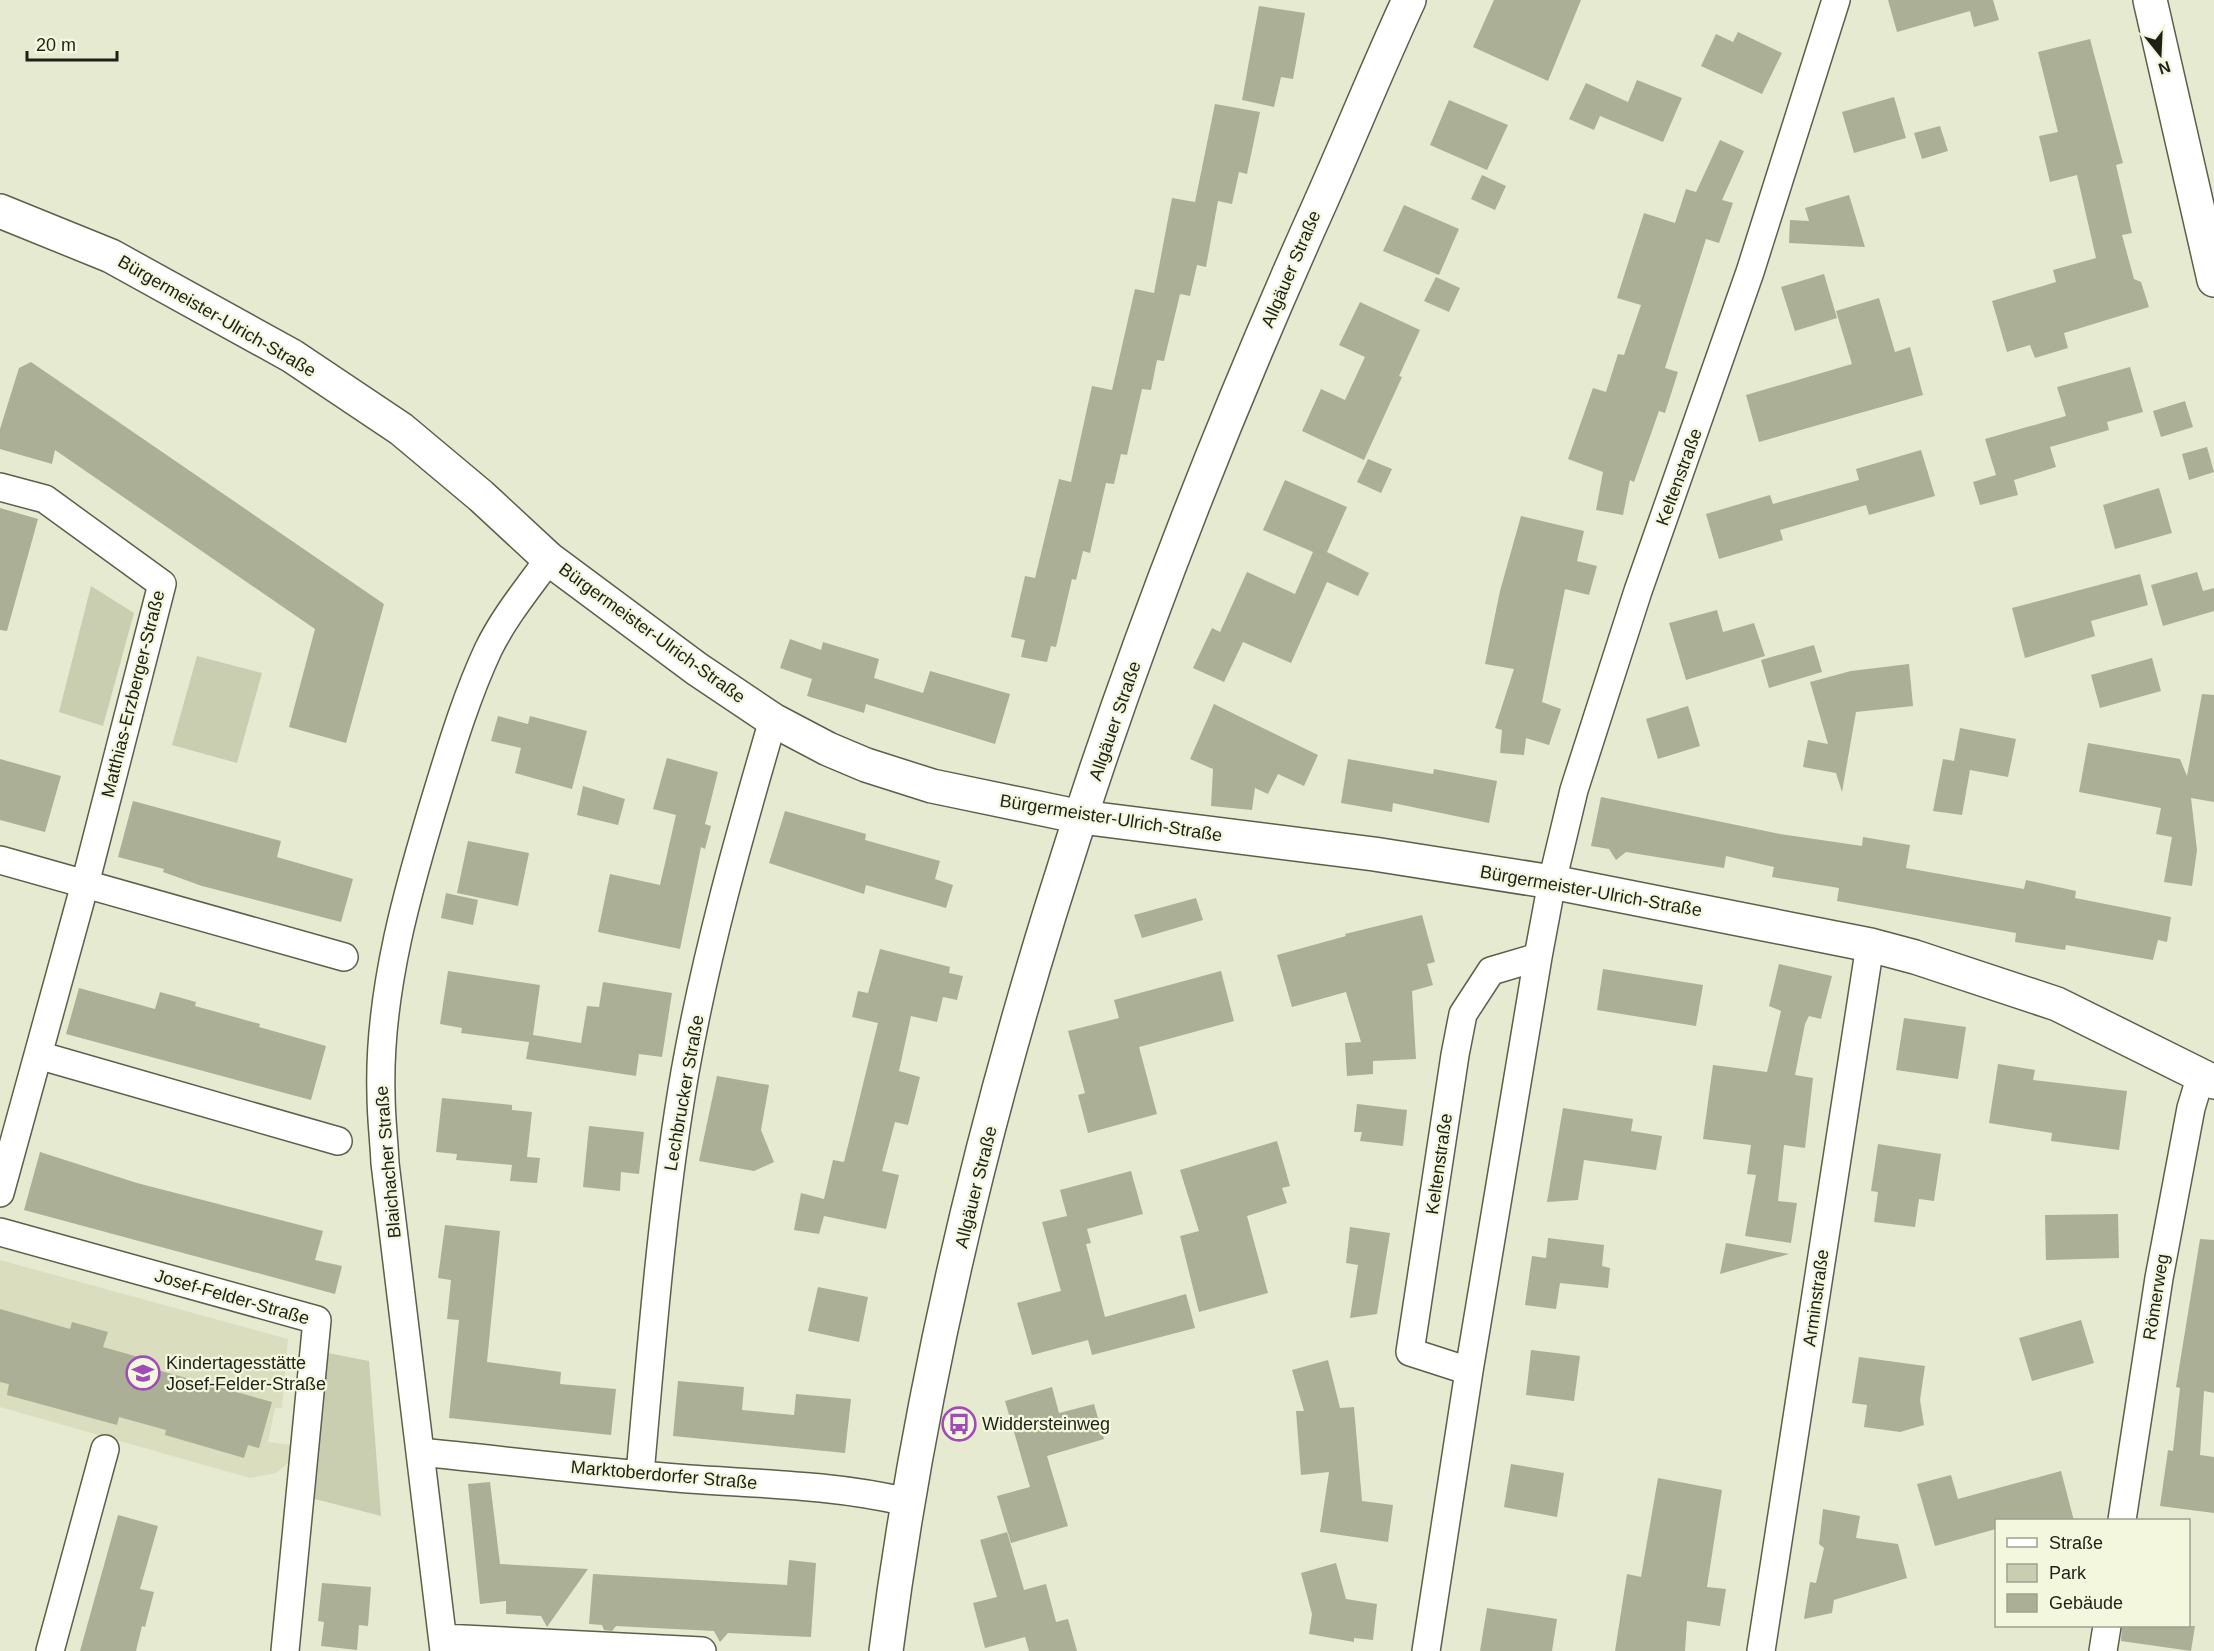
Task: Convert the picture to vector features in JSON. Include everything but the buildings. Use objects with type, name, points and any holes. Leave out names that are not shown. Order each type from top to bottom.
[{"type":"main road","name":"Allgäuer Straße","points":[[886,1651],[908,1502],[951,1290],[1011,1045],[1081,817],[1190,509],[1291,265],[1409,0]]},
{"type":"main road","points":[[2150,0],[2214,280]]},
{"type":"main road","name":"Bürgermeister-Ulrich-Straße","points":[[0,211],[111,256],[292,356],[401,429],[481,496],[549,559],[697,669],[773,720],[828,749],[894,776],[1001,802],[1081,817],[1374,854],[1552,882],[1870,945],[1915,957],[2057,1004],[2208,1079]]},
{"type":"street","name":"Keltenstraße","points":[[1426,1651],[1469,1371],[1552,882],[1584,755],[1638,591],[1750,272],[1836,0]]},
{"type":"street","name":"Matthias-Erzberger-Straße","points":[[0,487],[45,499],[162,584],[85,884],[0,1193]]},
{"type":"street","name":"Blaichacher Straße","points":[[444,1645],[385,1162],[381,1093],[392,966],[419,852],[452,746],[488,650],[504,622],[549,559]]},
{"type":"street","name":"Lechbrucker Straße","points":[[640,1474],[666,1202],[685,1071],[733,857],[773,720]]},
{"type":"street","points":[[0,860],[344,957]]},
{"type":"street","name":"Arminstraße","points":[[1761,1651],[1870,945]]},
{"type":"street","name":"Keltenstraße","points":[[1469,1371],[1410,1352],[1455,1055],[1463,1014],[1491,971],[1538,957]]},
{"type":"street","points":[[38,1055],[338,1141]]},
{"type":"street","name":"Römerweg","points":[[2122,1519],[2158,1278],[2191,1108],[2208,1079]]},
{"type":"street","name":"Josef-Felder-Straße","points":[[0,1232],[317,1320],[285,1651]]},
{"type":"street","points":[[50,1651],[105,1449]]},
{"type":"street","name":"Marktoberdorfer Straße","points":[[420,1452],[640,1474],[822,1488],[870,1493],[908,1502]]},
{"type":"street","points":[[2103,1651],[2107,1627]]},
{"type":"street","points":[[444,1645],[702,1651]]},
{"type":"shaded area","name":"Kindertagesstätte Josef-Felder-Straße","points":[[0,1260],[288,1339],[282,1408],[275,1408],[268,1442],[293,1445],[288,1463],[276,1473],[250,1478],[0,1407]]},
{"type":"green space","points":[[91,586],[134,613],[103,726],[59,712]]},
{"type":"green space","points":[[197,656],[262,673],[237,763],[172,745]]},
{"type":"green space","points":[[328,1353],[369,1361],[381,1516],[311,1498]]},
{"type":"place","name":"Kindertagesstätte Josef-Felder-Straße","points":[[143,1373]]},
{"type":"place","name":"Widdersteinweg","points":[[959,1424]]}]
